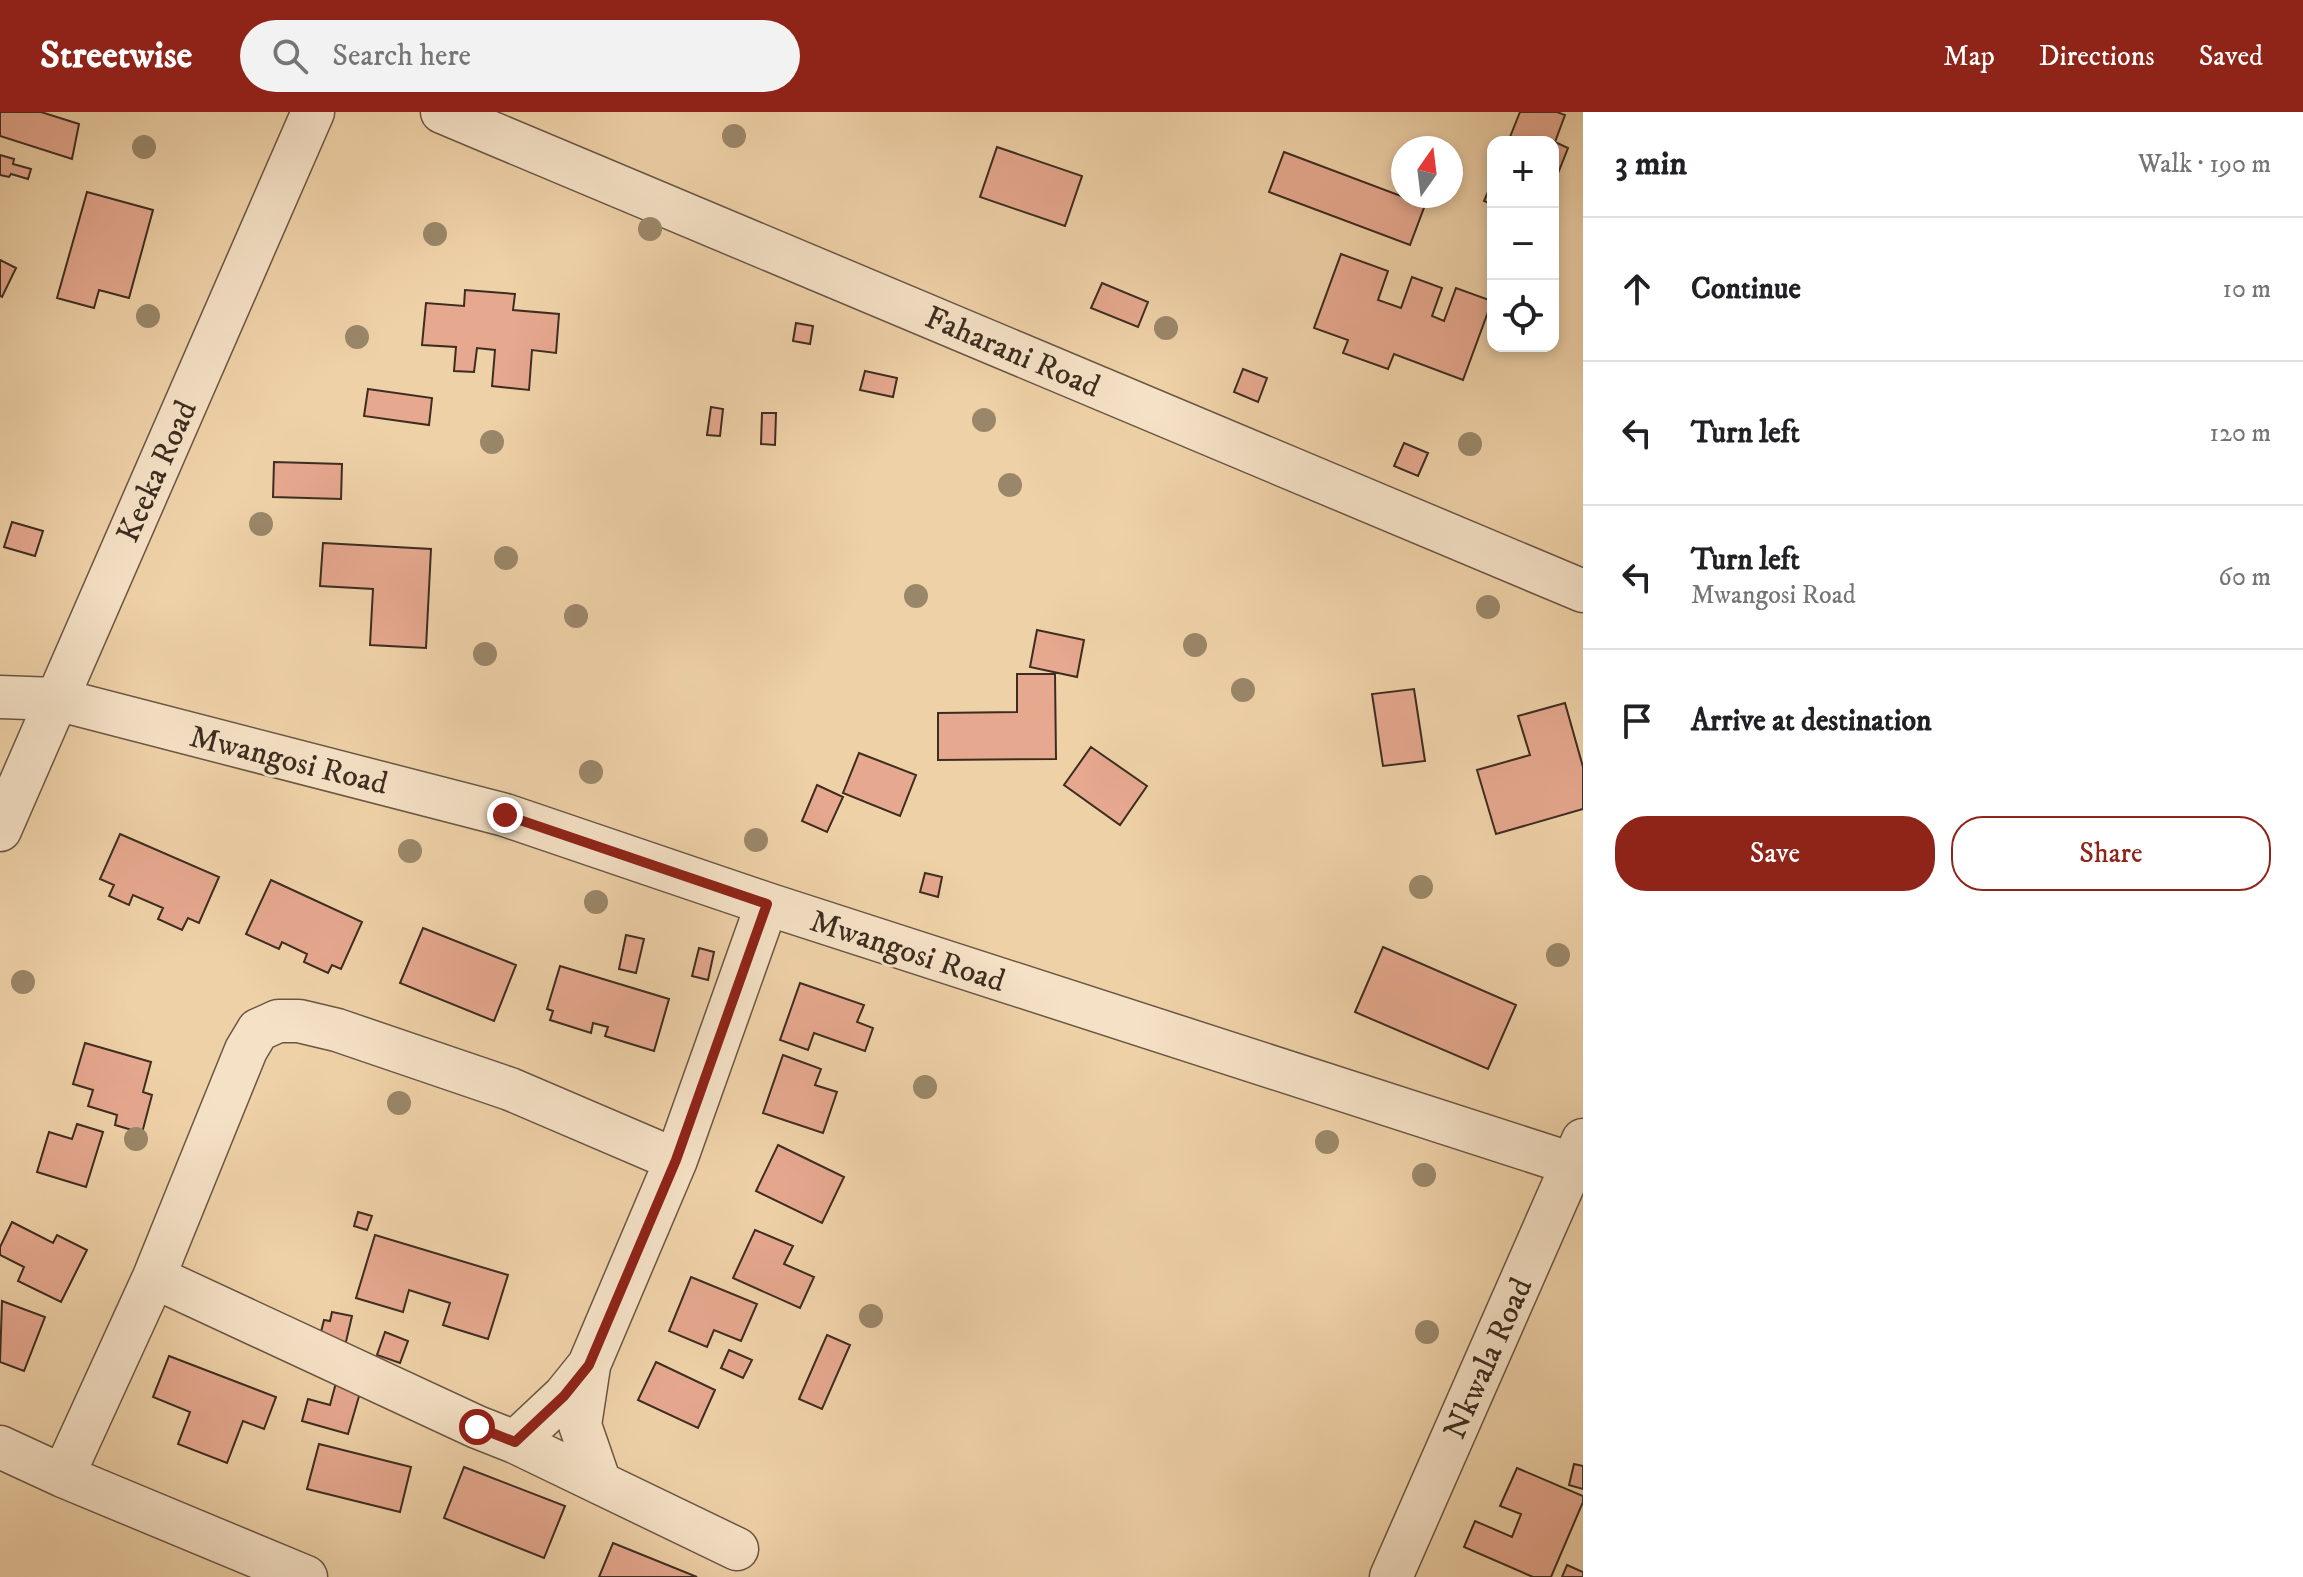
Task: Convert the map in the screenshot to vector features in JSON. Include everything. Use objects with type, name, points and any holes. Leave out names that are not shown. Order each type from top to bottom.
[{"type":"street","name":"Keeka Road","points":[[0,830],[313,112]]},
{"type":"street","name":"Faharani Road","points":[[442,112],[1583,591]]},
{"type":"street","name":"Mwangosi Road","points":[[0,697],[56,699],[505,815],[767,904],[1577,1152]]},
{"type":"street","points":[[600,1483],[580,1425],[589,1365],[676,1160],[767,904]]},
{"type":"street","points":[[63,1476],[154,1277],[246,1050],[258,1030],[278,1021],[299,1021],[337,1030],[510,1089],[676,1160]]},
{"type":"street","name":"Nkwala Road","points":[[1391,1577],[1577,1152]]},
{"type":"street","points":[[154,1277],[515,1442],[737,1549]]},
{"type":"street","points":[[515,1442],[564,1396],[589,1365]]},
{"type":"street","points":[[0,1447],[306,1577]]},
{"type":"building","points":[[0,112],[41,112],[79,124],[72,159],[0,136]]},
{"type":"building","points":[[1520,112],[1557,112],[1565,115],[1557,136],[1510,136]]},
{"type":"building","points":[[1559,144],[1568,148],[1559,171]]},
{"type":"building","points":[[997,147],[1082,176],[1065,226],[980,197]]},
{"type":"building","points":[[1284,152],[1391,192],[1391,208],[1424,208],[1410,245],[1269,192]]},
{"type":"building","points":[[0,155],[14,159],[13,164],[31,169],[28,179],[11,174],[9,177],[0,175]]},
{"type":"building","points":[[87,192],[153,210],[129,298],[99,290],[94,308],[57,298]]},
{"type":"building","points":[[1341,254],[1388,271],[1378,300],[1401,308],[1412,277],[1442,288],[1432,316],[1444,321],[1456,288],[1487,299],[1487,315],[1463,380],[1394,354],[1388,369],[1343,353],[1348,340],[1314,328]]},
{"type":"building","points":[[0,260],[16,268],[2,297],[0,296]]},
{"type":"building","points":[[1102,283],[1148,302],[1138,327],[1091,308]]},
{"type":"building","points":[[465,290],[515,294],[513,310],[559,314],[556,353],[532,350],[529,390],[492,386],[495,350],[477,348],[474,372],[454,371],[456,347],[422,345],[426,303],[464,306]]},
{"type":"building","points":[[796,323],[813,326],[810,344],[793,341]]},
{"type":"building","points":[[1243,369],[1267,378],[1258,402],[1234,392]]},
{"type":"building","points":[[865,371],[897,378],[893,397],[860,390]]},
{"type":"building","points":[[368,389],[432,398],[429,425],[364,416]]},
{"type":"building","points":[[711,407],[723,409],[720,436],[707,435]]},
{"type":"building","points":[[762,413],[776,413],[775,445],[761,444]]},
{"type":"building","points":[[1404,443],[1428,453],[1418,476],[1394,466]]},
{"type":"building","points":[[274,462],[342,464],[341,499],[273,497]]},
{"type":"building","points":[[12,522],[43,531],[35,556],[4,547]]},
{"type":"building","points":[[323,543],[431,549],[426,648],[370,645],[373,589],[320,586]]},
{"type":"building","points":[[1037,630],[1084,640],[1077,677],[1030,667]]},
{"type":"building","points":[[1017,674],[1055,674],[1056,759],[938,760],[938,713],[1017,712]]},
{"type":"building","points":[[1414,689],[1425,761],[1383,766],[1372,694]]},
{"type":"building","points":[[1565,703],[1583,767],[1583,809],[1496,834],[1477,770],[1530,755],[1518,716]]},
{"type":"building","points":[[1091,747],[1147,786],[1120,825],[1064,785]]},
{"type":"building","points":[[859,753],[916,775],[900,816],[843,793]]},
{"type":"building","points":[[817,785],[843,797],[827,832],[802,821]]},
{"type":"building","points":[[120,834],[219,877],[199,923],[188,918],[182,930],[158,919],[163,908],[133,895],[129,905],[109,896],[114,885],[100,879]]},
{"type":"building","points":[[925,873],[942,877],[938,897],[920,892]]},
{"type":"building","points":[[271,880],[362,922],[341,969],[332,965],[328,973],[304,962],[307,954],[282,942],[279,949],[246,934]]},
{"type":"building","points":[[423,928],[516,965],[494,1021],[400,983]]},
{"type":"building","points":[[626,935],[644,939],[636,973],[619,969]]},
{"type":"building","points":[[1383,947],[1516,1005],[1488,1069],[1355,1012]]},
{"type":"building","points":[[699,948],[714,952],[708,980],[692,976]]},
{"type":"building","points":[[560,966],[669,999],[654,1051],[605,1036],[608,1027],[593,1023],[591,1033],[550,1020],[553,1011],[547,1009]]},
{"type":"building","points":[[800,983],[864,1005],[857,1022],[873,1028],[865,1051],[814,1033],[808,1050],[780,1040]]},
{"type":"building","points":[[85,1043],[151,1062],[143,1092],[152,1095],[142,1133],[115,1125],[117,1115],[88,1106],[93,1090],[73,1084]]},
{"type":"building","points":[[783,1055],[821,1069],[815,1085],[837,1092],[823,1133],[763,1113]]},
{"type":"building","points":[[77,1124],[103,1132],[86,1187],[37,1172],[49,1132],[72,1139]]},
{"type":"building","points":[[778,1145],[844,1177],[822,1223],[756,1191]]},
{"type":"building","points":[[358,1212],[372,1216],[367,1230],[354,1226]]},
{"type":"building","points":[[12,1222],[53,1243],[57,1235],[87,1250],[61,1302],[18,1281],[24,1267],[0,1255],[0,1247]]},
{"type":"building","points":[[755,1230],[793,1246],[784,1264],[814,1277],[800,1308],[733,1278]]},
{"type":"building","points":[[375,1235],[508,1275],[488,1339],[443,1325],[450,1303],[409,1290],[403,1312],[356,1298]]},
{"type":"building","points":[[691,1277],[757,1304],[741,1341],[714,1330],[707,1347],[669,1331]]},
{"type":"building","points":[[2,1301],[45,1317],[24,1371],[0,1362]]},
{"type":"building","points":[[332,1312],[352,1316],[345,1346],[319,1340],[324,1320],[330,1321]]},
{"type":"building","points":[[385,1332],[408,1341],[400,1363],[377,1355]]},
{"type":"building","points":[[827,1335],[850,1345],[822,1409],[799,1399]]},
{"type":"building","points":[[729,1350],[752,1360],[743,1378],[721,1368]]},
{"type":"building","points":[[169,1356],[276,1397],[264,1429],[243,1421],[227,1463],[178,1444],[190,1412],[153,1397]]},
{"type":"building","points":[[656,1362],[715,1390],[698,1428],[638,1400]]},
{"type":"building","points":[[337,1379],[362,1386],[348,1434],[302,1421],[308,1399],[330,1405]]},
{"type":"building","points":[[319,1444],[411,1467],[400,1512],[307,1489]]},
{"type":"building","points":[[1574,1464],[1583,1466],[1583,1489],[1569,1485]]},
{"type":"building","points":[[464,1467],[565,1506],[544,1558],[444,1518]]},
{"type":"building","points":[[1517,1468],[1583,1496],[1551,1577],[1533,1577],[1464,1547],[1475,1521],[1512,1537],[1521,1514],[1500,1506]]},
{"type":"building","points":[[613,1543],[697,1577],[599,1577]]},
{"type":"building","points":[[1567,1565],[1583,1572],[1583,1577],[1562,1577]]},
{"type":"route","points":[[477,1427],[515,1442],[564,1396],[589,1365],[676,1160],[767,904],[505,815]]}]
